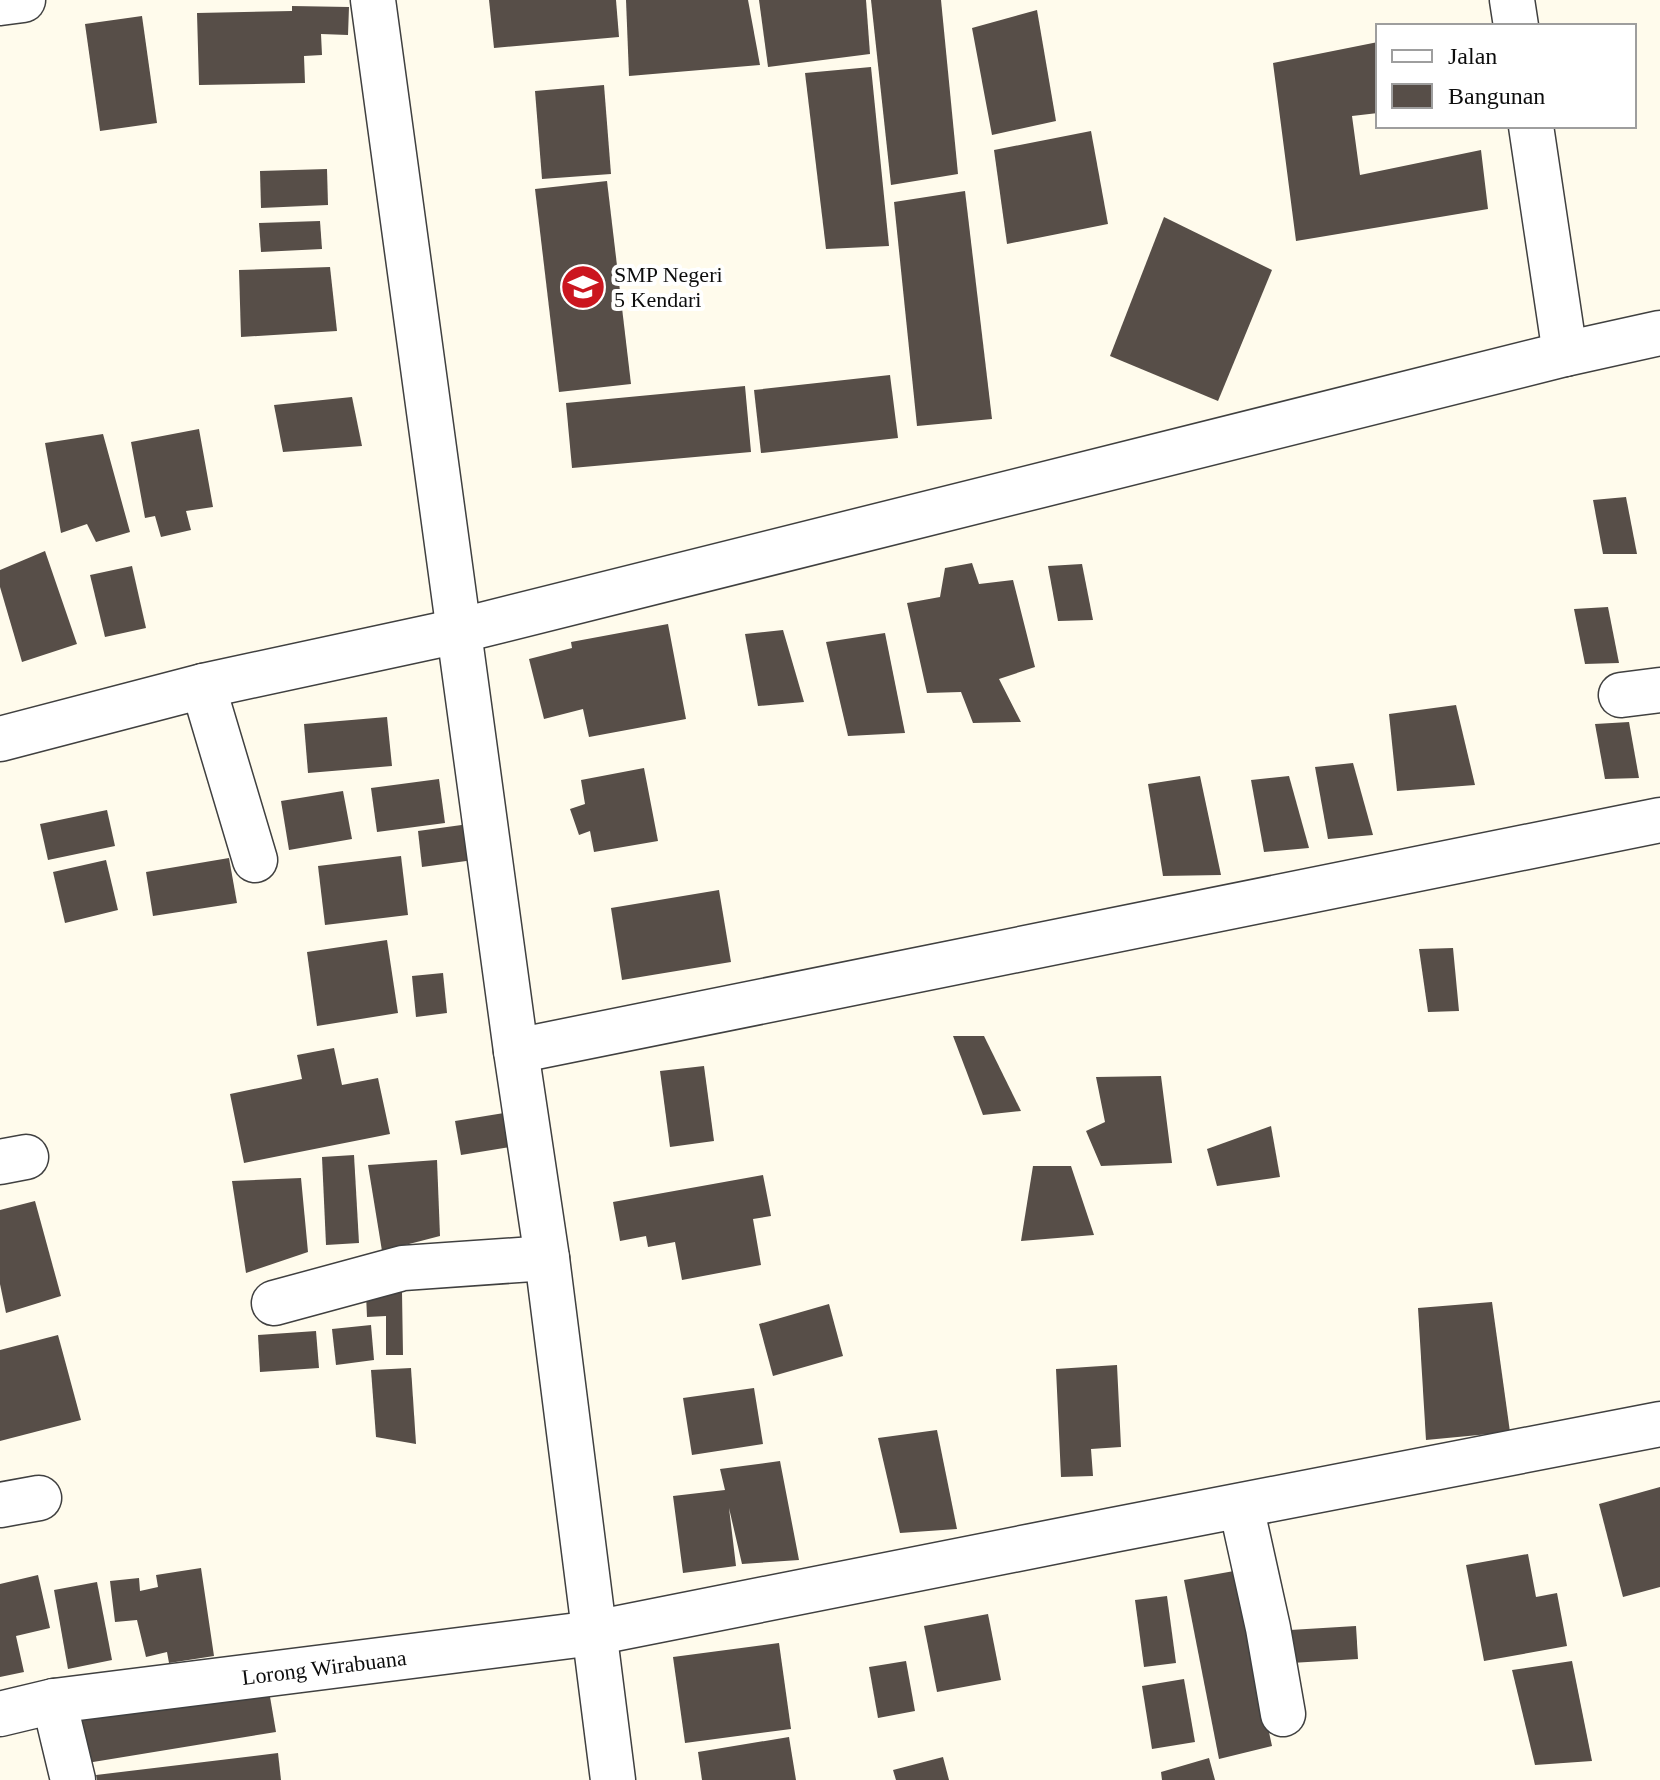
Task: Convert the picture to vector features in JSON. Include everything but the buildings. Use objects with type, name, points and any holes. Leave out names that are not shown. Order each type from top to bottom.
[{"type":"street","points":[[0,3],[23,0]]},
{"type":"street","points":[[373,0],[547,1258],[613,1780]]},
{"type":"street","points":[[1512,0],[1516,24]]},
{"type":"street","points":[[1531,128],[1565,354]]},
{"type":"street","points":[[0,739],[203,686],[458,631],[1565,354],[1660,333]]},
{"type":"street","points":[[203,686],[255,860]]},
{"type":"street","points":[[516,1051],[1660,820]]},
{"type":"street","points":[[274,1303],[403,1268],[547,1258]]},
{"type":"street","name":"Lorong Wirabuana","points":[[0,1714],[54,1701],[594,1633],[1660,1424]]},
{"type":"street","points":[[1241,1506],[1283,1714]]},
{"type":"street","points":[[54,1701],[73,1780]]},
{"type":"place","name":"SMP Negeri 5 Kendari","points":[[583,287]]}]
